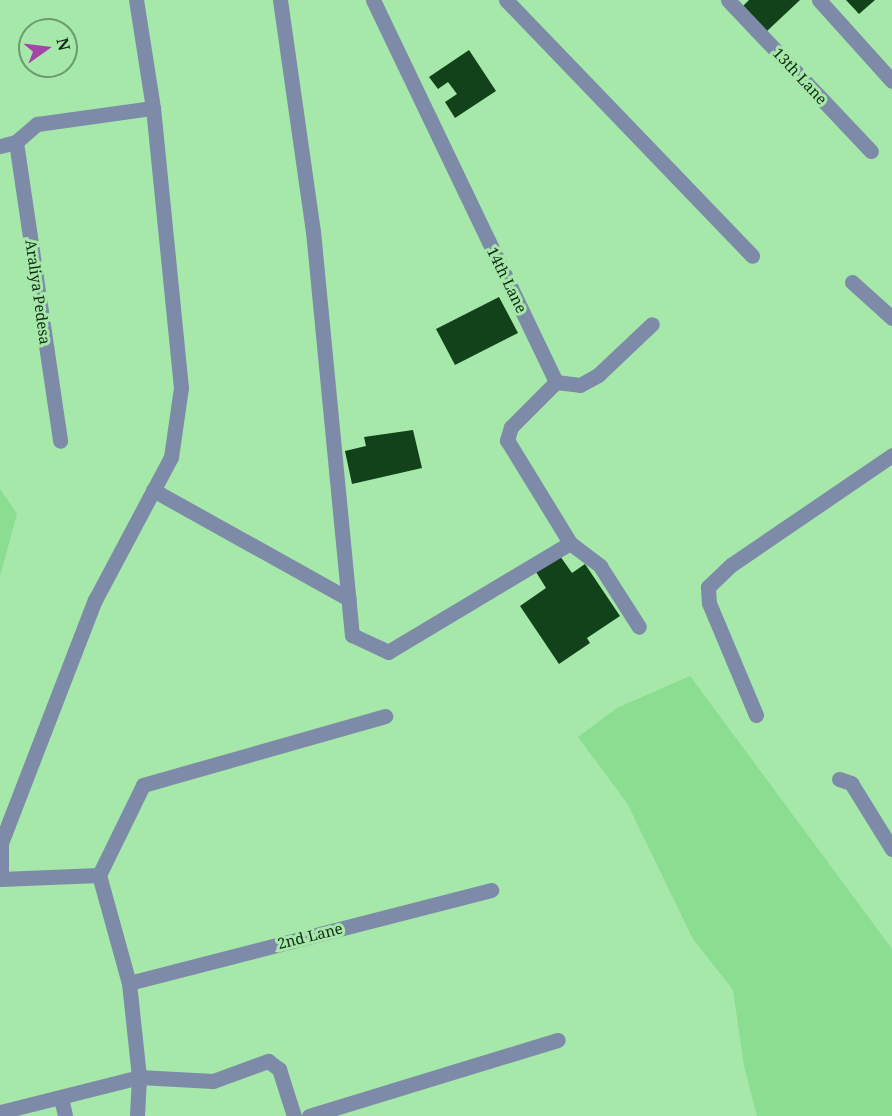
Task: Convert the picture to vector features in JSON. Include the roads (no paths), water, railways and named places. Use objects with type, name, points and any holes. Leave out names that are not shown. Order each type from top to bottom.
[{"type":"street","points":[[99,875],[1,879],[2,843],[88,618],[171,456],[181,388],[153,108],[136,0]]},
{"type":"street","points":[[280,0],[313,231],[352,634],[388,652],[570,543]]},
{"type":"street","name":"14th Lane","points":[[373,0],[556,382]]},
{"type":"street","points":[[506,0],[752,256]]},
{"type":"street","name":"13th Lane","points":[[728,0],[871,151]]},
{"type":"street","points":[[819,0],[892,81]]},
{"type":"street","points":[[0,146],[16,142],[37,124],[153,108]]},
{"type":"street","name":"Araliya Pedesa","points":[[16,142],[60,441]]},
{"type":"street","points":[[852,282],[892,318]]},
{"type":"street","points":[[639,627],[600,566],[570,543],[507,440],[511,427],[556,382],[580,385],[598,375],[652,324]]},
{"type":"street","points":[[756,715],[709,603],[708,587],[731,565],[892,455]]},
{"type":"street","points":[[153,490],[349,599]]},
{"type":"street","points":[[137,1116],[139,1077],[129,983],[99,875],[144,785],[385,716]]},
{"type":"street","points":[[839,778],[852,783],[892,849]]},
{"type":"street","name":"2nd Lane","points":[[129,983],[491,890]]},
{"type":"street","points":[[309,1116],[558,1040]]},
{"type":"street","points":[[0,1112],[139,1077],[213,1081],[268,1061],[279,1069],[294,1116]]},
{"type":"street","points":[[61,1098],[65,1116]]}]
